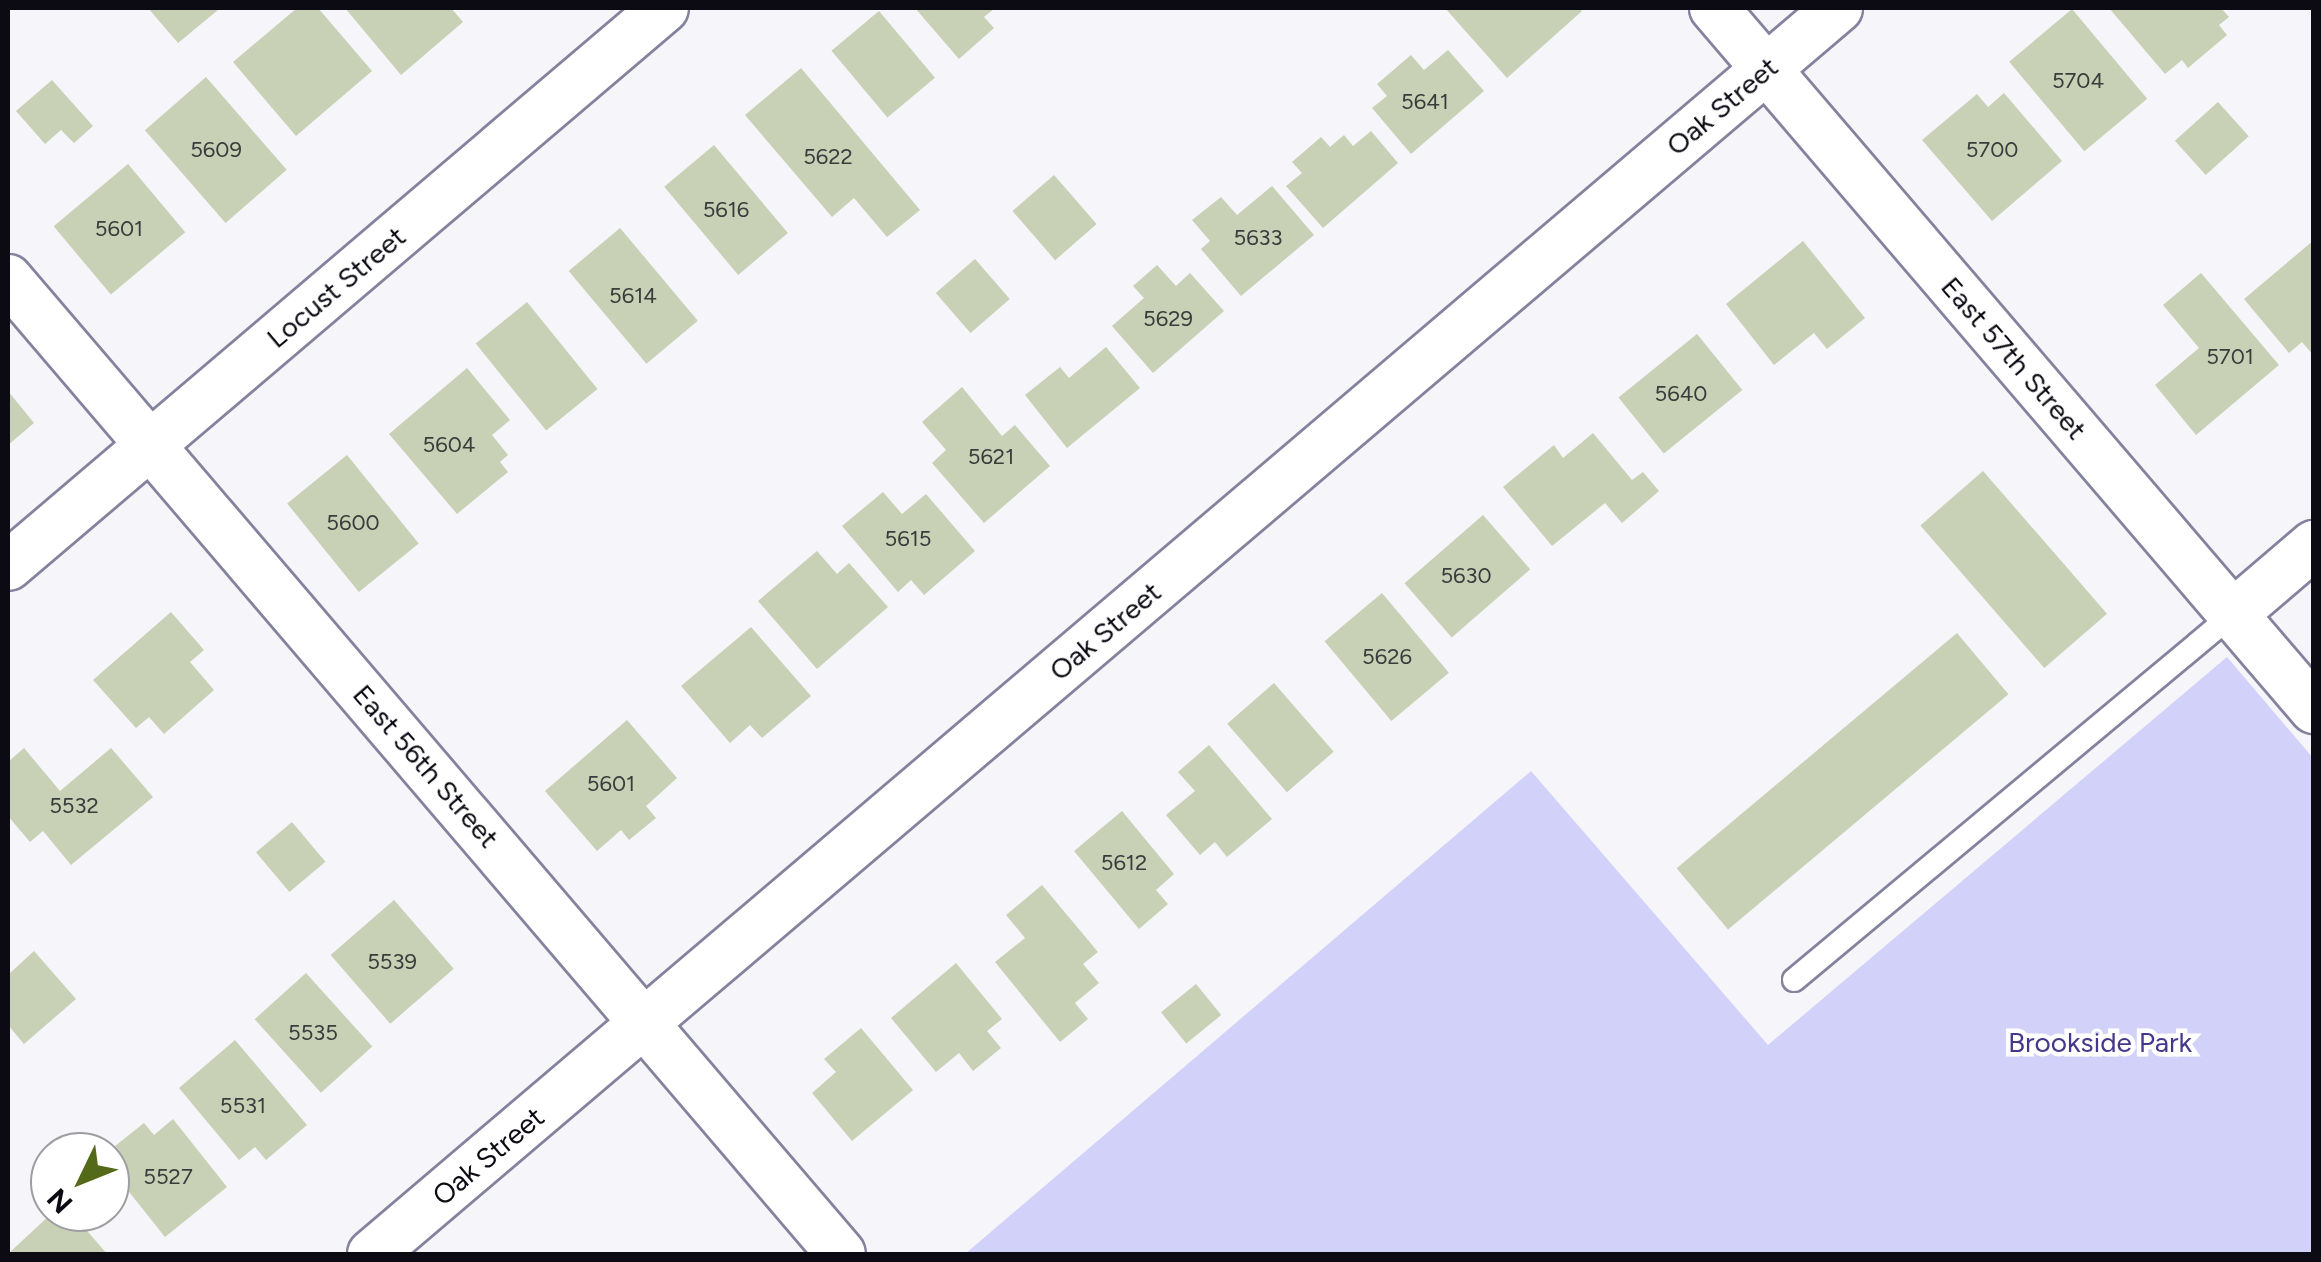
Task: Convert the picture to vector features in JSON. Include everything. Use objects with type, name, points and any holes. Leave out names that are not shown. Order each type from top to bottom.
[{"type":"street","name":"Locust Street","points":[[8,566],[664,8]]},
{"type":"street","name":"East 57th Street","points":[[1714,8],[2314,709]]},
{"type":"street","name":"Oak Street","points":[[372,1254],[1838,8]]},
{"type":"street","name":"East 56th Street","points":[[8,280],[841,1254]]},
{"type":"street","points":[[2232,614],[2314,545]]},
{"type":"lane","points":[[1794,980],[2232,614]]},
{"type":"green space","name":"Brookside Park","points":[[2227,657],[2313,758],[2313,1254],[965,1254],[1531,771],[1768,1045]]},
{"type":"building","points":[[148,8],[216,8],[218,10],[178,43]]},
{"type":"building","points":[[297,8],[318,8],[372,71],[296,136],[233,62]]},
{"type":"building","points":[[345,8],[451,8],[463,22],[401,75]]},
{"type":"building","points":[[915,8],[995,8],[984,17],[994,28],[959,59]]},
{"type":"building","points":[[1445,8],[1579,8],[1582,11],[1507,78]]},
{"type":"building","points":[[2109,8],[2221,8],[2229,17],[2219,25],[2227,35],[2188,68],[2182,60],[2165,74]]},
{"type":"building","points":[[2072,9],[2147,99],[2084,151],[2009,62]]},
{"type":"building","points":[[879,11],[935,78],[887,117],[832,51]]},
{"type":"building","points":[[1448,50],[1484,91],[1411,154],[1372,108],[1387,96],[1377,84],[1411,55],[1424,70]]},
{"type":"building","points":[[801,68],[920,210],[887,237],[854,198],[832,217],[745,115]]},
{"type":"building","points":[[206,77],[287,170],[226,223],[145,130]]},
{"type":"building","points":[[52,80],[93,126],[74,143],[61,130],[45,144],[16,111]]},
{"type":"building","points":[[2004,93],[2062,161],[1992,221],[1922,140],[1977,94],[1988,107]]},
{"type":"building","points":[[2218,102],[2249,136],[2206,175],[2175,141]]},
{"type":"building","points":[[1371,131],[1398,163],[1323,228],[1286,186],[1302,173],[1292,162],[1321,137],[1330,147],[1344,135],[1353,146]]},
{"type":"building","points":[[714,145],[788,233],[738,275],[664,187]]},
{"type":"building","points":[[128,164],[185,232],[111,295],[54,226]]},
{"type":"building","points":[[1054,175],[1097,224],[1055,260],[1012,211]]},
{"type":"building","points":[[1272,186],[1314,235],[1241,296],[1201,249],[1210,241],[1192,220],[1221,197],[1237,215]]},
{"type":"building","points":[[620,228],[698,321],[646,364],[569,271]]},
{"type":"building","points":[[2314,240],[2314,356],[2302,342],[2289,353],[2244,299]]},
{"type":"building","points":[[1803,241],[1865,318],[1827,349],[1814,333],[1774,365],[1726,304]]},
{"type":"building","points":[[975,259],[1010,299],[971,333],[936,293]]},
{"type":"building","points":[[1157,265],[1176,286],[1190,273],[1224,311],[1153,373],[1112,326],[1144,298],[1133,286]]},
{"type":"building","points":[[2201,273],[2279,365],[2196,435],[2155,385],[2199,348],[2163,305]]},
{"type":"building","points":[[527,302],[597,389],[546,431],[476,344]]},
{"type":"building","points":[[1697,334],[1742,390],[1664,454],[1619,398]]},
{"type":"building","points":[[1106,347],[1140,388],[1067,448],[1025,395],[1060,367],[1069,378]]},
{"type":"building","points":[[467,368],[510,420],[492,435],[508,455],[500,462],[508,472],[457,514],[389,434]]},
{"type":"building","points":[[962,387],[1002,436],[1015,425],[1050,466],[984,523],[932,463],[946,450],[922,422]]},
{"type":"building","points":[[8,391],[34,423],[8,445]]},
{"type":"building","points":[[1593,433],[1632,480],[1643,472],[1659,491],[1622,523],[1605,503],[1552,546],[1503,487],[1554,445],[1563,458]]},
{"type":"building","points":[[347,455],[419,544],[359,592],[287,503]]},
{"type":"building","points":[[1983,471],[2107,614],[2044,668],[1920,525]]},
{"type":"building","points":[[883,492],[902,514],[926,494],[975,551],[924,595],[911,580],[898,592],[842,526]]},
{"type":"building","points":[[1483,515],[1530,569],[1452,638],[1405,583]]},
{"type":"building","points":[[817,551],[837,574],[849,563],[888,607],[817,669],[758,601]]},
{"type":"building","points":[[1382,593],[1449,673],[1391,721],[1325,641]]},
{"type":"building","points":[[171,612],[204,650],[190,662],[214,690],[164,734],[149,717],[136,728],[93,680]]},
{"type":"building","points":[[751,627],[811,696],[762,738],[750,725],[730,743],[681,686]]},
{"type":"building","points":[[1957,633],[2008,694],[1728,930],[1677,868]]},
{"type":"building","points":[[1274,683],[1334,752],[1287,792],[1227,724]]},
{"type":"building","points":[[627,720],[677,778],[646,806],[656,818],[629,840],[621,830],[597,851],[545,791]]},
{"type":"building","points":[[1209,745],[1272,819],[1227,857],[1215,842],[1200,855],[1166,815],[1195,791],[1178,772]]},
{"type":"building","points":[[24,748],[60,791],[111,748],[153,797],[71,865],[43,831],[30,842],[8,816],[8,762]]},
{"type":"building","points":[[1122,811],[1174,874],[1156,890],[1168,904],[1139,929],[1074,851]]},
{"type":"building","points":[[292,822],[325,862],[289,892],[256,852]]},
{"type":"building","points":[[1042,885],[1098,952],[1083,964],[1099,983],[1075,1003],[1088,1019],[1060,1042],[995,962],[1025,938],[1006,915]]},
{"type":"building","points":[[394,900],[454,969],[390,1024],[331,955]]},
{"type":"building","points":[[34,951],[76,999],[24,1044],[8,1025],[8,975]]},
{"type":"building","points":[[956,963],[1002,1019],[987,1031],[1001,1048],[973,1071],[959,1053],[936,1072],[891,1018]]},
{"type":"building","points":[[306,973],[372,1047],[321,1093],[255,1019]]},
{"type":"building","points":[[1196,984],[1221,1015],[1186,1043],[1161,1012]]},
{"type":"building","points":[[861,1028],[913,1090],[852,1141],[812,1093],[836,1072],[824,1059]]},
{"type":"building","points":[[235,1040],[307,1125],[266,1160],[255,1147],[239,1160],[179,1088]]},
{"type":"building","points":[[173,1119],[227,1187],[165,1237],[130,1193],[130,1134],[144,1123],[154,1135]]},
{"type":"building","points":[[32,1232],[88,1232],[107,1254],[8,1254]]}]
